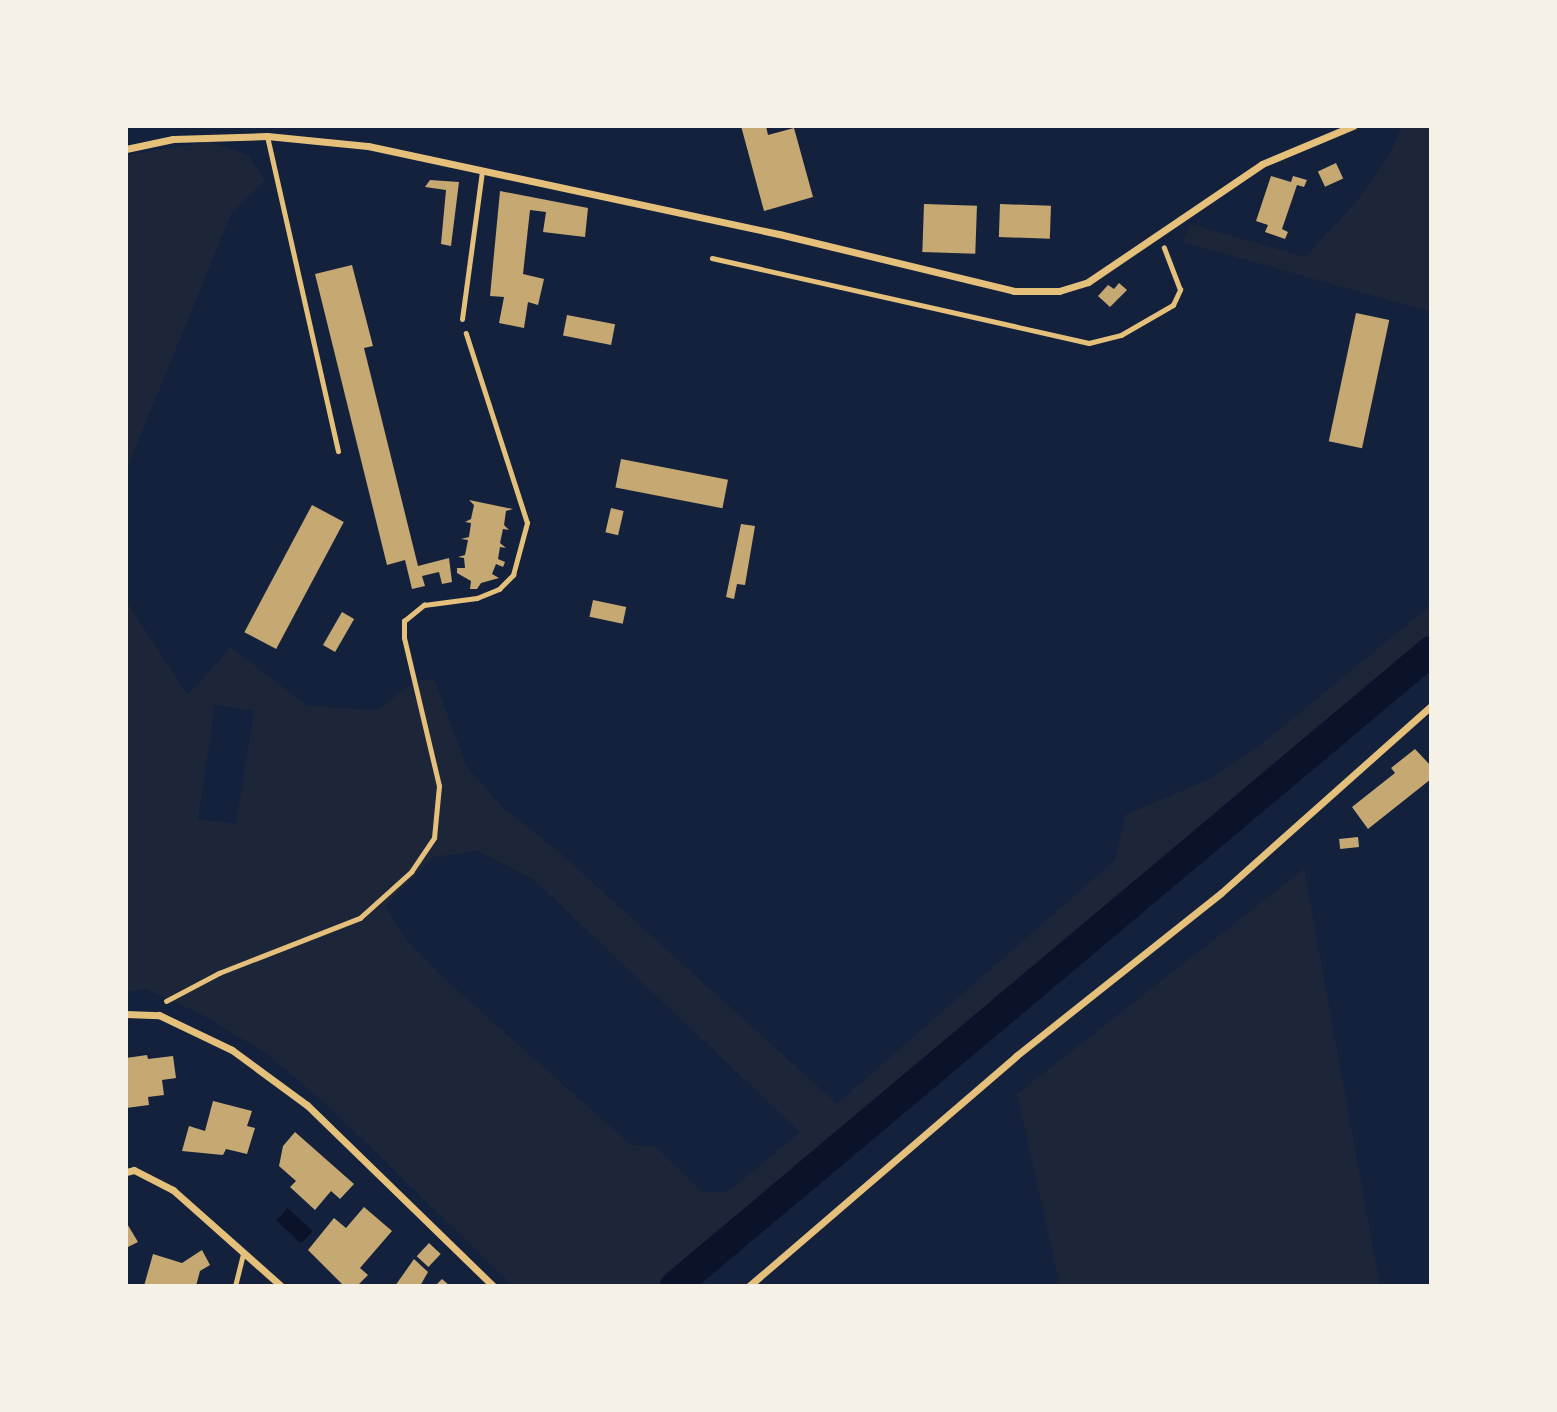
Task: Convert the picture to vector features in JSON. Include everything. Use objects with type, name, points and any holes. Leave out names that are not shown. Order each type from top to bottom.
[{"type":"street","points":[[126,149],[173,139],[267,136],[368,146],[779,234],[1014,291],[1059,290],[1087,282],[1262,164],[1353,126]]},
{"type":"street","points":[[749,1286],[1016,1056],[1222,892],[1431,706]]},
{"type":"street","points":[[126,1014],[159,1015],[232,1050],[307,1105],[493,1286]]},
{"type":"street","points":[[126,1172],[134,1170],[173,1190],[281,1286]]},
{"type":"lane","points":[[267,136],[338,451]]},
{"type":"lane","points":[[462,320],[482,171]]},
{"type":"lane","points":[[235,1286],[243,1253]]},
{"type":"path","points":[[159,1015],[168,997],[360,918],[411,872],[433,838],[439,786],[404,638],[404,621],[424,605],[477,598],[499,589],[513,575],[527,523],[462,320]]},
{"type":"shaded area","points":[[1402,126],[1431,126],[1431,312],[1183,242],[1190,224],[1305,257],[1357,201],[1390,154]]},
{"type":"shaded area","points":[[209,142],[248,155],[265,181],[232,212],[126,471],[126,155]]},
{"type":"shaded area","points":[[126,601],[188,695],[231,647],[307,706],[377,710],[415,681],[434,679],[467,767],[501,806],[559,852],[837,1104],[1115,860],[1125,815],[1212,778],[1263,743],[1431,605],[1431,643],[664,1286],[513,1286],[326,1104],[267,1054],[199,1013],[146,989],[126,992]],"holes":[[[215,705],[254,711],[236,824],[198,819]],[[478,851],[533,879],[800,1132],[728,1192],[702,1192],[656,1147],[631,1145],[438,973],[408,942],[385,906],[433,857]]]},
{"type":"shaded area","points":[[1304,869],[1380,1286],[1060,1286],[1017,1094]]},
{"type":"shaded area","points":[[288,1208],[313,1231],[301,1244],[276,1220]]},
{"type":"building","points":[[741,126],[766,126],[768,135],[794,128],[813,197],[764,211]]},
{"type":"building","points":[[1336,163],[1343,178],[1325,187],[1318,171]]},
{"type":"building","points":[[1271,176],[1291,182],[1293,176],[1307,180],[1304,187],[1297,185],[1282,229],[1288,232],[1285,239],[1265,232],[1268,225],[1256,221]]},
{"type":"building","points":[[430,180],[459,182],[451,246],[441,244],[446,190],[425,187]]},
{"type":"building","points":[[500,191],[588,208],[585,237],[543,232],[546,212],[530,210],[523,274],[544,279],[538,305],[528,302],[524,328],[499,323],[504,297],[490,296]]},
{"type":"building","points":[[924,204],[977,206],[975,254],[922,252]]},
{"type":"building","points":[[1000,204],[1051,206],[1050,239],[999,237]]},
{"type":"building","points":[[352,265],[373,346],[364,348],[418,566],[449,558],[452,582],[442,584],[439,572],[422,576],[425,586],[412,589],[405,560],[387,565],[315,274]]},
{"type":"building","points":[[1119,283],[1127,290],[1110,307],[1098,296],[1108,285],[1114,289]]},
{"type":"building","points":[[1356,313],[1389,320],[1362,448],[1329,441]]},
{"type":"building","points":[[567,315],[615,324],[611,345],[563,336]]},
{"type":"building","points":[[621,459],[728,480],[722,508],[615,487]]},
{"type":"building","points":[[469,500],[513,509],[506,511],[504,525],[509,530],[503,529],[500,543],[506,548],[500,547],[498,559],[505,562],[503,567],[496,564],[492,574],[499,578],[481,583],[477,589],[470,589],[471,581],[457,573],[457,568],[465,568],[464,558],[458,557],[465,555],[468,540],[461,539],[469,537],[471,523],[465,522],[471,519],[474,505]]},
{"type":"building","points":[[312,505],[344,522],[276,649],[244,632]]},
{"type":"building","points":[[611,508],[624,511],[618,535],[605,532]]},
{"type":"building","points":[[741,524],[755,526],[745,585],[737,584],[734,599],[726,597]]},
{"type":"building","points":[[593,600],[626,607],[623,624],[589,617]]},
{"type":"building","points":[[342,612],[354,619],[335,652],[323,645]]},
{"type":"building","points":[[1415,749],[1431,766],[1431,779],[1368,829],[1352,807],[1395,773],[1391,768]]},
{"type":"building","points":[[1358,837],[1359,847],[1340,849],[1339,839]]},
{"type":"building","points":[[147,1055],[148,1059],[173,1056],[176,1078],[162,1080],[164,1095],[148,1097],[149,1105],[126,1108],[126,1058]]},
{"type":"building","points":[[213,1101],[252,1111],[247,1126],[255,1128],[247,1154],[226,1149],[223,1155],[182,1151],[189,1126],[205,1131]]},
{"type":"building","points":[[295,1132],[354,1184],[340,1199],[331,1191],[315,1210],[290,1187],[296,1181],[279,1166],[283,1146]]},
{"type":"building","points":[[364,1207],[392,1231],[360,1268],[368,1275],[357,1286],[344,1286],[308,1250],[334,1218],[346,1228]]},
{"type":"building","points":[[126,1222],[138,1242],[126,1248]]},
{"type":"building","points":[[429,1243],[441,1254],[428,1267],[417,1256]]},
{"type":"building","points":[[202,1250],[210,1265],[200,1271],[196,1286],[144,1286],[153,1254],[182,1263]]},
{"type":"building","points":[[414,1259],[428,1272],[420,1286],[395,1286]]},
{"type":"building","points":[[442,1279],[450,1286],[435,1286]]},
{"type":"waterway","points":[[675,1286],[1431,651]]}]
